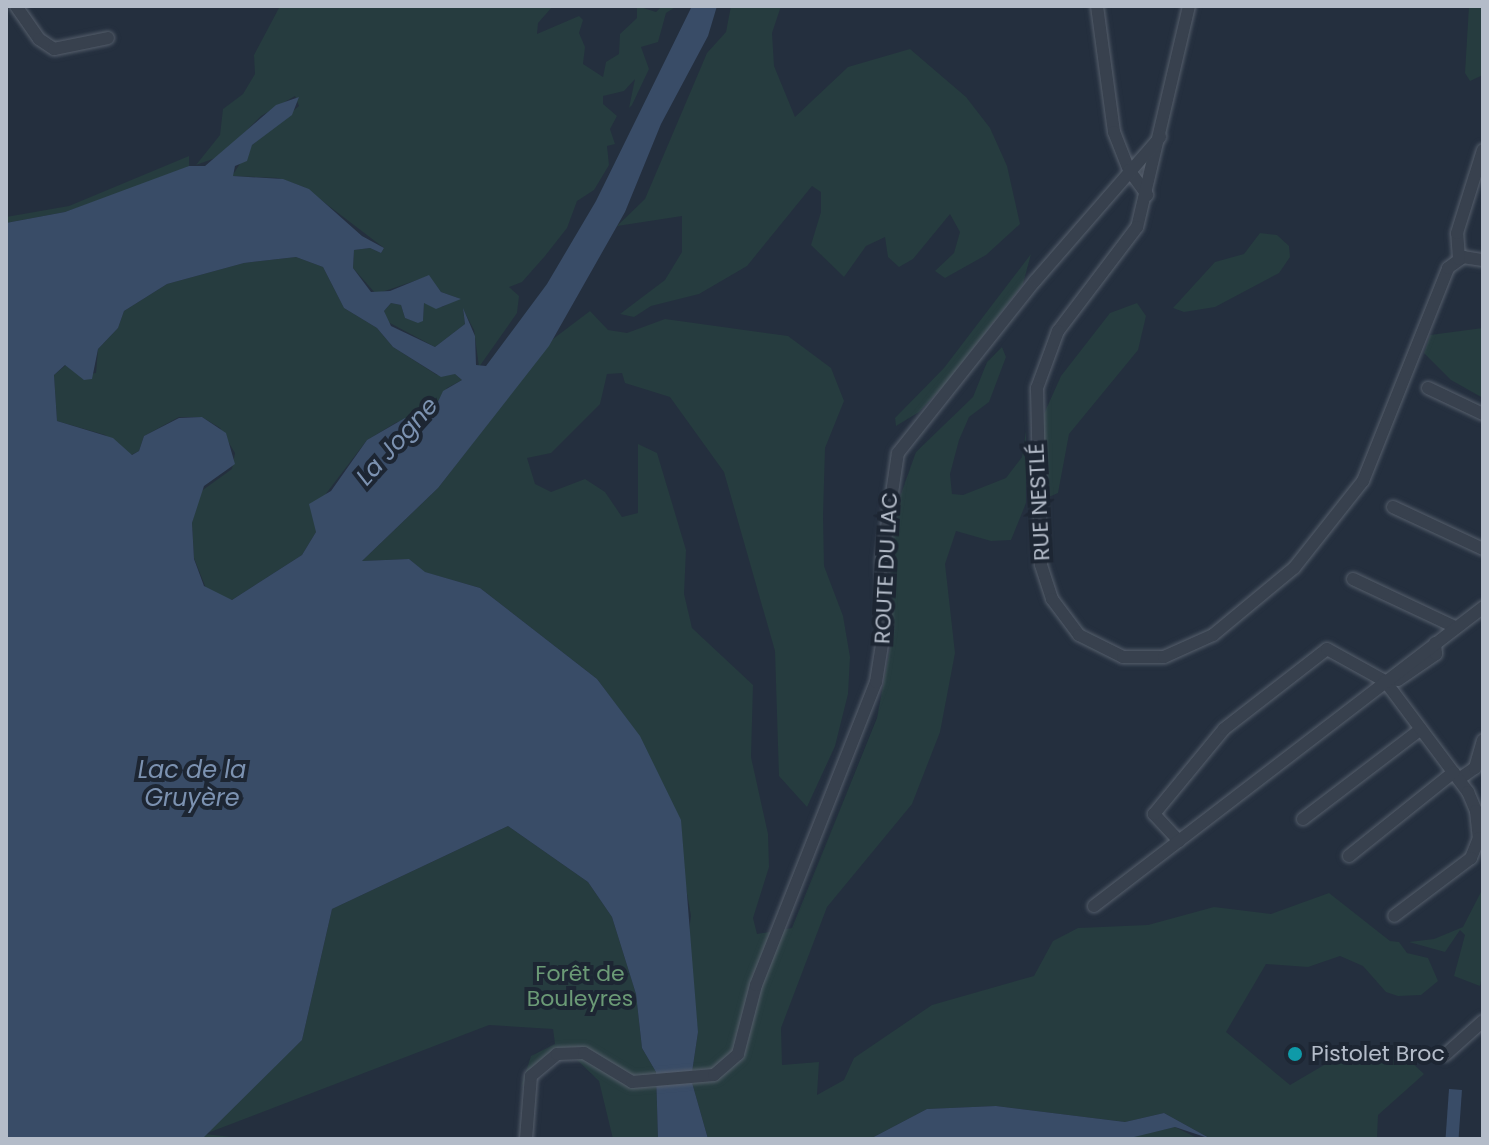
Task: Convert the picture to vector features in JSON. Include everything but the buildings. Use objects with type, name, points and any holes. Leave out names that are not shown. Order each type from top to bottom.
[{"type":"street","points":[[16,6],[39,39],[54,49],[108,38]]},
{"type":"street","points":[[1097,6],[1114,132],[1129,170],[1147,195]]},
{"type":"street","name":"RUE NESTLÉ","points":[[1189,6],[1147,195],[1126,248],[1051,343],[1035,404],[1038,544],[1047,588],[1079,635],[1123,657],[1164,657],[1189,649],[1259,600],[1309,554],[1363,481],[1396,410],[1444,277],[1459,259]]},
{"type":"street","name":"ROUTE DU LAC","points":[[526,1139],[531,1076],[549,1058],[584,1053],[624,1080],[636,1082],[709,1076],[729,1065],[741,1048],[756,985],[876,682],[885,626],[882,561],[898,453],[1129,170],[1160,137]]},
{"type":"street","points":[[1483,150],[1457,233],[1459,259],[1483,260]]},
{"type":"street","points":[[1428,388],[1483,414]]},
{"type":"street","points":[[1393,507],[1483,549]]},
{"type":"street","points":[[1353,579],[1455,627]]},
{"type":"street","points":[[1094,906],[1483,607]]},
{"type":"street","points":[[1179,841],[1154,814],[1224,729],[1327,649],[1388,679],[1456,776],[1476,811],[1478,847],[1394,916]]},
{"type":"street","points":[[1303,819],[1421,729]]},
{"type":"street","points":[[1349,856],[1456,776],[1475,768],[1483,740]]},
{"type":"street","points":[[1445,1055],[1483,1021]]},
{"type":"green space","points":[[280,6],[553,6],[538,23],[537,34],[579,16],[583,20],[579,33],[585,47],[583,64],[603,77],[606,62],[619,54],[620,34],[637,18],[637,6],[656,12],[662,6],[677,6],[666,13],[658,42],[641,47],[649,69],[632,105],[629,108],[635,79],[624,91],[603,96],[603,104],[617,116],[610,129],[615,144],[607,146],[609,165],[594,190],[577,201],[567,228],[545,256],[522,282],[509,287],[519,296],[517,313],[479,367],[474,330],[463,309],[465,324],[435,347],[388,322],[384,311],[391,303],[401,305],[405,318],[418,322],[423,320],[424,303],[442,307],[458,298],[441,292],[429,276],[376,294],[353,268],[354,250],[370,248],[381,253],[384,248],[304,187],[278,178],[232,176],[252,145],[299,106],[295,96],[261,116],[221,156],[196,165],[220,135],[223,109],[243,94],[255,74],[254,55]]},
{"type":"green space","points":[[731,6],[781,6],[772,33],[774,66],[795,117],[848,67],[910,49],[966,97],[990,128],[1007,166],[1020,224],[986,255],[945,278],[935,271],[954,253],[960,232],[950,214],[913,259],[899,267],[888,257],[885,237],[866,246],[844,277],[811,245],[821,212],[821,192],[812,186],[747,266],[699,294],[651,306],[634,317],[620,314],[665,280],[682,252],[682,216],[617,226],[645,199],[707,53],[726,32]]},
{"type":"green space","points":[[1469,6],[1483,6],[1483,75],[1470,81],[1465,73]]},
{"type":"green space","points":[[189,156],[189,166],[181,172],[65,212],[6,223],[6,217],[69,206]]},
{"type":"green space","points":[[1260,233],[1277,235],[1289,246],[1290,257],[1279,273],[1215,307],[1184,312],[1173,308],[1215,262],[1244,254]]},
{"type":"green space","points":[[1031,254],[1023,284],[947,382],[919,412],[896,426],[895,418],[944,368]]},
{"type":"green space","points":[[296,257],[323,267],[344,308],[377,328],[393,347],[437,375],[455,374],[462,380],[447,388],[430,419],[397,422],[367,440],[325,495],[316,532],[302,555],[232,600],[207,591],[194,558],[192,523],[200,492],[232,469],[235,453],[220,428],[202,417],[179,417],[144,436],[139,451],[131,455],[105,435],[57,421],[54,375],[66,365],[81,375],[96,373],[98,349],[118,328],[124,311],[167,284],[244,263]]},
{"type":"green space","points":[[1137,303],[1146,316],[1138,350],[1069,434],[1058,493],[1044,499],[1044,414],[1061,376],[1110,313]]},
{"type":"green space","points":[[590,311],[608,330],[627,333],[665,319],[788,336],[831,368],[844,401],[825,448],[823,516],[824,566],[843,616],[850,657],[848,694],[835,746],[807,807],[779,776],[775,651],[724,472],[670,397],[625,383],[622,373],[607,374],[600,404],[551,453],[527,458],[535,484],[551,492],[585,479],[605,492],[622,517],[638,513],[638,444],[657,453],[686,550],[684,594],[692,628],[753,685],[751,757],[768,834],[769,867],[753,918],[757,934],[792,928],[877,718],[892,638],[889,555],[897,505],[916,452],[973,397],[987,362],[1002,347],[1006,357],[989,402],[969,417],[959,440],[950,474],[952,494],[963,495],[1006,478],[1022,457],[1026,431],[1026,503],[1011,540],[991,541],[956,531],[945,564],[955,653],[940,732],[912,804],[827,907],[781,1028],[782,1065],[819,1062],[817,1095],[844,1080],[854,1058],[932,1005],[1034,976],[1053,941],[1078,928],[1148,925],[1214,907],[1271,914],[1329,893],[1390,941],[1399,942],[1407,953],[1428,958],[1438,981],[1421,995],[1398,996],[1386,992],[1363,966],[1340,956],[1308,967],[1266,964],[1226,1032],[1290,1085],[1336,1058],[1408,1059],[1424,1074],[1378,1115],[1377,1139],[1211,1139],[1164,1113],[1125,1122],[996,1106],[927,1109],[870,1139],[708,1139],[691,1079],[698,1032],[687,944],[691,916],[683,871],[637,733],[597,679],[480,588],[424,572],[409,559],[362,561],[438,488],[553,339]]},
{"type":"green space","points":[[1483,328],[1483,398],[1451,380],[1424,353],[1430,335]]},
{"type":"green space","name":"Forêt de Bouleyres","points":[[508,826],[588,882],[612,917],[636,994],[642,1048],[656,1072],[658,1139],[613,1139],[599,1081],[574,1057],[540,1060],[521,1087],[531,1056],[555,1044],[553,1029],[489,1025],[205,1134],[249,1139],[202,1139],[202,1135],[302,1040],[332,909]]},
{"type":"green space","points":[[1483,888],[1483,971],[1480,986],[1454,976],[1465,935],[1460,930],[1445,952],[1409,942],[1434,939],[1463,927]]},
{"type":"green space","points":[[1175,1127],[1199,1139],[1126,1139],[1145,1133]]},
{"type":"water","name":"Lac de la Gruyère","points":[[717,6],[708,36],[661,124],[625,212],[549,346],[438,488],[362,561],[409,559],[425,572],[480,588],[597,679],[640,736],[681,820],[698,1032],[691,1079],[708,1139],[658,1139],[656,1072],[642,1048],[636,994],[612,917],[588,882],[508,826],[332,909],[302,1040],[202,1139],[6,1139],[6,223],[65,212],[189,166],[205,166],[276,105],[299,97],[292,115],[252,145],[247,161],[235,166],[233,176],[283,179],[309,189],[362,236],[384,248],[381,253],[370,248],[354,250],[353,268],[371,292],[390,291],[429,275],[441,292],[461,299],[436,309],[424,303],[423,321],[418,323],[405,318],[401,305],[391,303],[384,311],[391,326],[435,347],[465,324],[463,308],[475,336],[476,365],[486,366],[547,284],[596,201],[691,8]],"holes":[[[296,257],[323,267],[344,308],[377,328],[393,347],[441,377],[455,374],[462,380],[443,391],[430,419],[405,418],[367,440],[331,491],[309,504],[316,532],[302,555],[232,600],[204,586],[194,559],[192,523],[204,486],[235,464],[226,433],[202,417],[179,418],[144,436],[139,451],[132,455],[113,438],[57,421],[54,375],[65,365],[84,380],[92,379],[98,349],[118,328],[124,311],[167,284],[244,263]]]},
{"type":"water","points":[[1449,1089],[1462,1090],[1459,1139],[1446,1139]]},
{"type":"water","points":[[996,1106],[1125,1122],[1164,1113],[1211,1139],[1175,1127],[1126,1139],[870,1139],[927,1109]]},
{"type":"place","name":"Pistolet Broc","points":[[1295,1054]]},
{"type":"water label","name":"La Jogne","points":[[397,441]]}]
